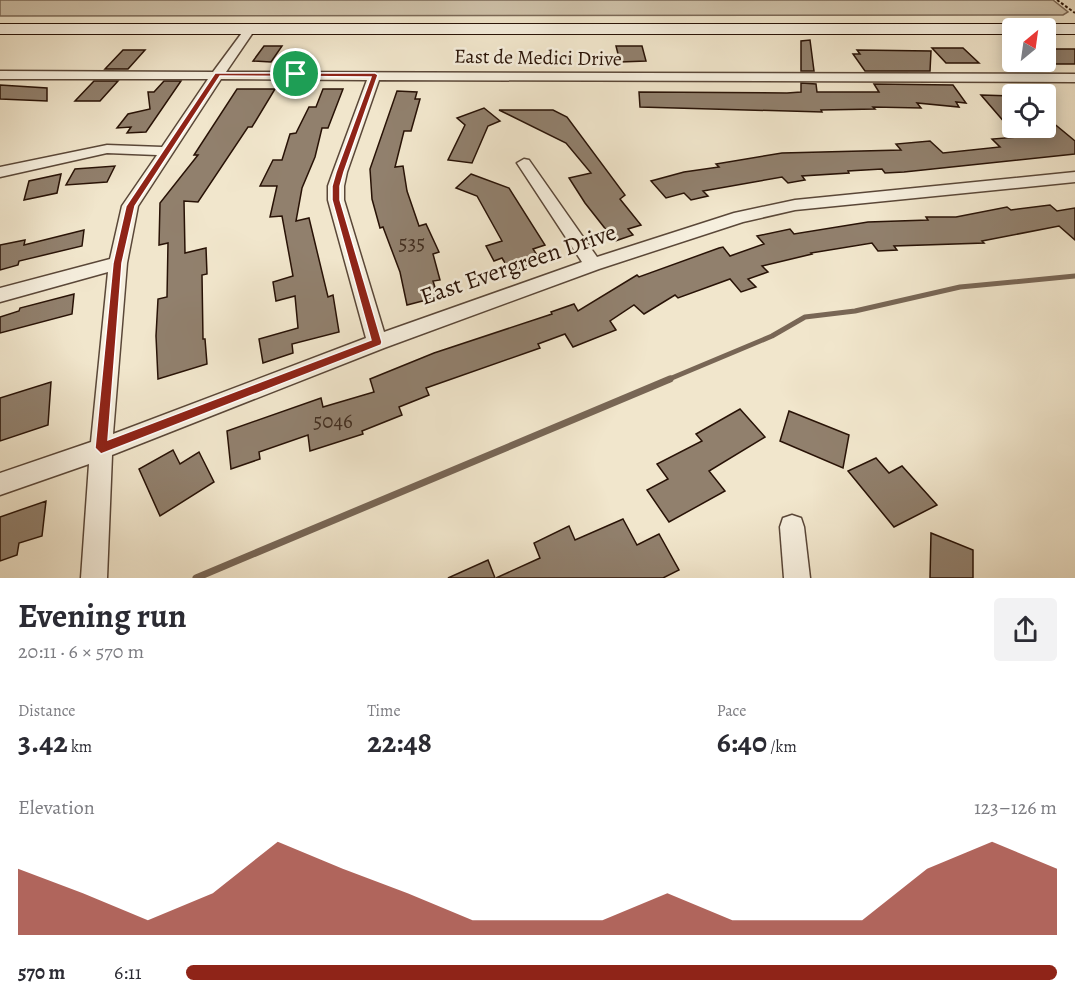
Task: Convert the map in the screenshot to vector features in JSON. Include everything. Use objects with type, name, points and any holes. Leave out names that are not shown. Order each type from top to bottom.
[{"type":"main road","points":[[0,29],[1002,29]]},
{"type":"main road","points":[[1056,29],[1075,29]]},
{"type":"street","points":[[94,578],[101,448],[118,263],[130,206],[251,28]]},
{"type":"street","name":"East de Medici Drive","points":[[0,75],[1075,78]]},
{"type":"street","points":[[375,75],[340,172],[336,186],[336,200],[377,342]]},
{"type":"street","points":[[0,172],[107,148],[168,151]]},
{"type":"street","points":[[524,164],[593,266]]},
{"type":"street","name":"East Evergreen Drive","points":[[0,484],[101,448],[377,342],[740,216],[795,205],[1075,177]]},
{"type":"street","points":[[0,295],[118,263]]},
{"type":"street","points":[[792,527],[797,578]]},
{"type":"path","points":[[1057,0],[1075,13]]},
{"type":"shaded area","points":[[0,0],[1053,0],[1068,12],[1063,15],[0,16]]},
{"type":"building","points":[[810,40],[814,71],[801,71],[801,41]]},
{"type":"building","points":[[264,46],[282,46],[271,62],[253,61]]},
{"type":"building","points":[[616,46],[642,46],[646,61],[620,62]]},
{"type":"building","points":[[932,48],[963,48],[979,63],[946,63]]},
{"type":"building","points":[[1056,49],[1075,49],[1075,64],[1056,64]]},
{"type":"building","points":[[123,50],[145,50],[128,69],[105,69]]},
{"type":"building","points":[[857,50],[931,51],[930,71],[865,71],[853,54],[860,54]]},
{"type":"building","points":[[94,81],[118,81],[100,101],[75,101]]},
{"type":"building","points":[[164,81],[181,81],[146,132],[127,133],[131,127],[117,128],[128,114],[150,109],[148,92],[154,92]]},
{"type":"building","points":[[801,83],[816,84],[817,92],[879,92],[874,84],[953,85],[966,103],[956,102],[959,107],[917,103],[921,108],[873,107],[875,109],[821,110],[822,112],[640,107],[639,92],[787,93],[801,92]]},
{"type":"building","points":[[0,85],[47,88],[47,101],[0,99]]},
{"type":"building","points":[[237,89],[275,89],[252,127],[248,127],[198,202],[184,201],[185,253],[206,248],[207,274],[202,275],[203,339],[205,339],[207,364],[158,379],[156,336],[158,299],[167,297],[168,243],[159,245],[160,203],[198,155],[194,155]]},
{"type":"building","points":[[323,89],[343,89],[328,128],[322,128],[315,157],[302,188],[296,221],[309,218],[328,297],[333,295],[339,332],[292,344],[293,353],[263,363],[259,339],[298,328],[295,296],[276,301],[273,282],[293,276],[282,216],[270,217],[277,186],[260,186],[273,160],[282,160],[290,134],[296,133],[309,107],[316,107]]},
{"type":"building","points":[[397,91],[417,92],[415,99],[420,99],[411,131],[404,131],[395,167],[403,166],[407,191],[419,226],[426,224],[439,252],[433,254],[440,280],[433,281],[438,297],[407,305],[400,272],[383,227],[380,228],[372,199],[370,169]]},
{"type":"building","points":[[981,95],[1002,96],[1002,119]]},
{"type":"building","points":[[484,108],[500,121],[488,126],[472,163],[448,160],[465,125],[457,118]]},
{"type":"building","points":[[499,110],[553,110],[567,117],[625,195],[620,199],[641,225],[628,229],[633,235],[615,241],[585,203],[569,178],[591,173],[566,143]]},
{"type":"building","points":[[1056,125],[1075,141],[1075,154],[904,172],[885,173],[882,169],[848,171],[849,173],[802,176],[805,180],[788,183],[782,177],[703,191],[708,196],[691,200],[684,193],[666,198],[651,181],[684,172],[719,167],[716,164],[782,153],[901,150],[896,144],[930,141],[943,153],[1000,147],[992,139],[1056,138]]},
{"type":"building","points":[[115,166],[107,182],[66,185],[75,169]]},
{"type":"building","points":[[61,174],[57,193],[24,200],[29,181]]},
{"type":"building","points":[[471,174],[509,188],[545,245],[533,249],[541,261],[510,271],[502,258],[494,261],[486,246],[502,241],[477,196],[456,188]]},
{"type":"building","points":[[1050,205],[1057,211],[1075,208],[1075,240],[1059,226],[982,241],[984,243],[894,246],[897,250],[878,251],[872,243],[811,253],[762,266],[768,272],[748,279],[756,287],[741,292],[730,279],[678,298],[675,295],[644,314],[634,305],[610,321],[616,330],[573,347],[565,334],[538,344],[540,348],[426,388],[429,395],[399,407],[402,415],[362,431],[363,434],[310,451],[308,435],[259,452],[260,459],[231,469],[227,431],[321,398],[323,407],[374,392],[370,379],[434,353],[552,314],[551,312],[574,304],[578,311],[637,275],[639,277],[719,248],[723,247],[730,256],[764,244],[757,236],[790,229],[794,234],[868,222],[928,220],[926,217],[956,217],[1007,207],[1011,210]]},
{"type":"building","points":[[84,230],[82,246],[19,261],[18,265],[0,270],[0,245],[25,240],[24,245]]},
{"type":"building","points":[[74,294],[72,314],[0,333],[0,317],[19,311],[20,308]]},
{"type":"building","points":[[51,382],[48,425],[0,441],[0,398]]},
{"type":"building","points":[[740,409],[765,437],[709,471],[725,491],[669,522],[647,490],[668,479],[657,464],[702,441],[696,434]]},
{"type":"building","points":[[789,411],[849,435],[843,468],[780,441]]},
{"type":"building","points":[[173,450],[180,464],[199,452],[214,482],[160,516],[139,469]]},
{"type":"building","points":[[876,458],[889,473],[902,466],[937,505],[894,527],[848,471]]},
{"type":"building","points":[[46,501],[42,536],[19,543],[17,555],[0,561],[0,517]]},
{"type":"building","points":[[623,519],[637,545],[659,534],[679,570],[663,578],[496,578],[540,558],[534,543],[569,526],[575,540]]},
{"type":"building","points":[[931,533],[973,550],[973,578],[930,578]]},
{"type":"building","points":[[488,560],[495,578],[448,578]]},
{"type":"waterway","points":[[667,380],[772,336],[805,317],[855,311],[960,287],[1075,276]]},
{"type":"waterway","points":[[196,578],[670,379]]},
{"type":"route","points":[[218,74],[296,74],[375,75],[340,172],[336,186],[336,200],[377,342],[101,448],[118,263],[130,206],[218,74]]}]
